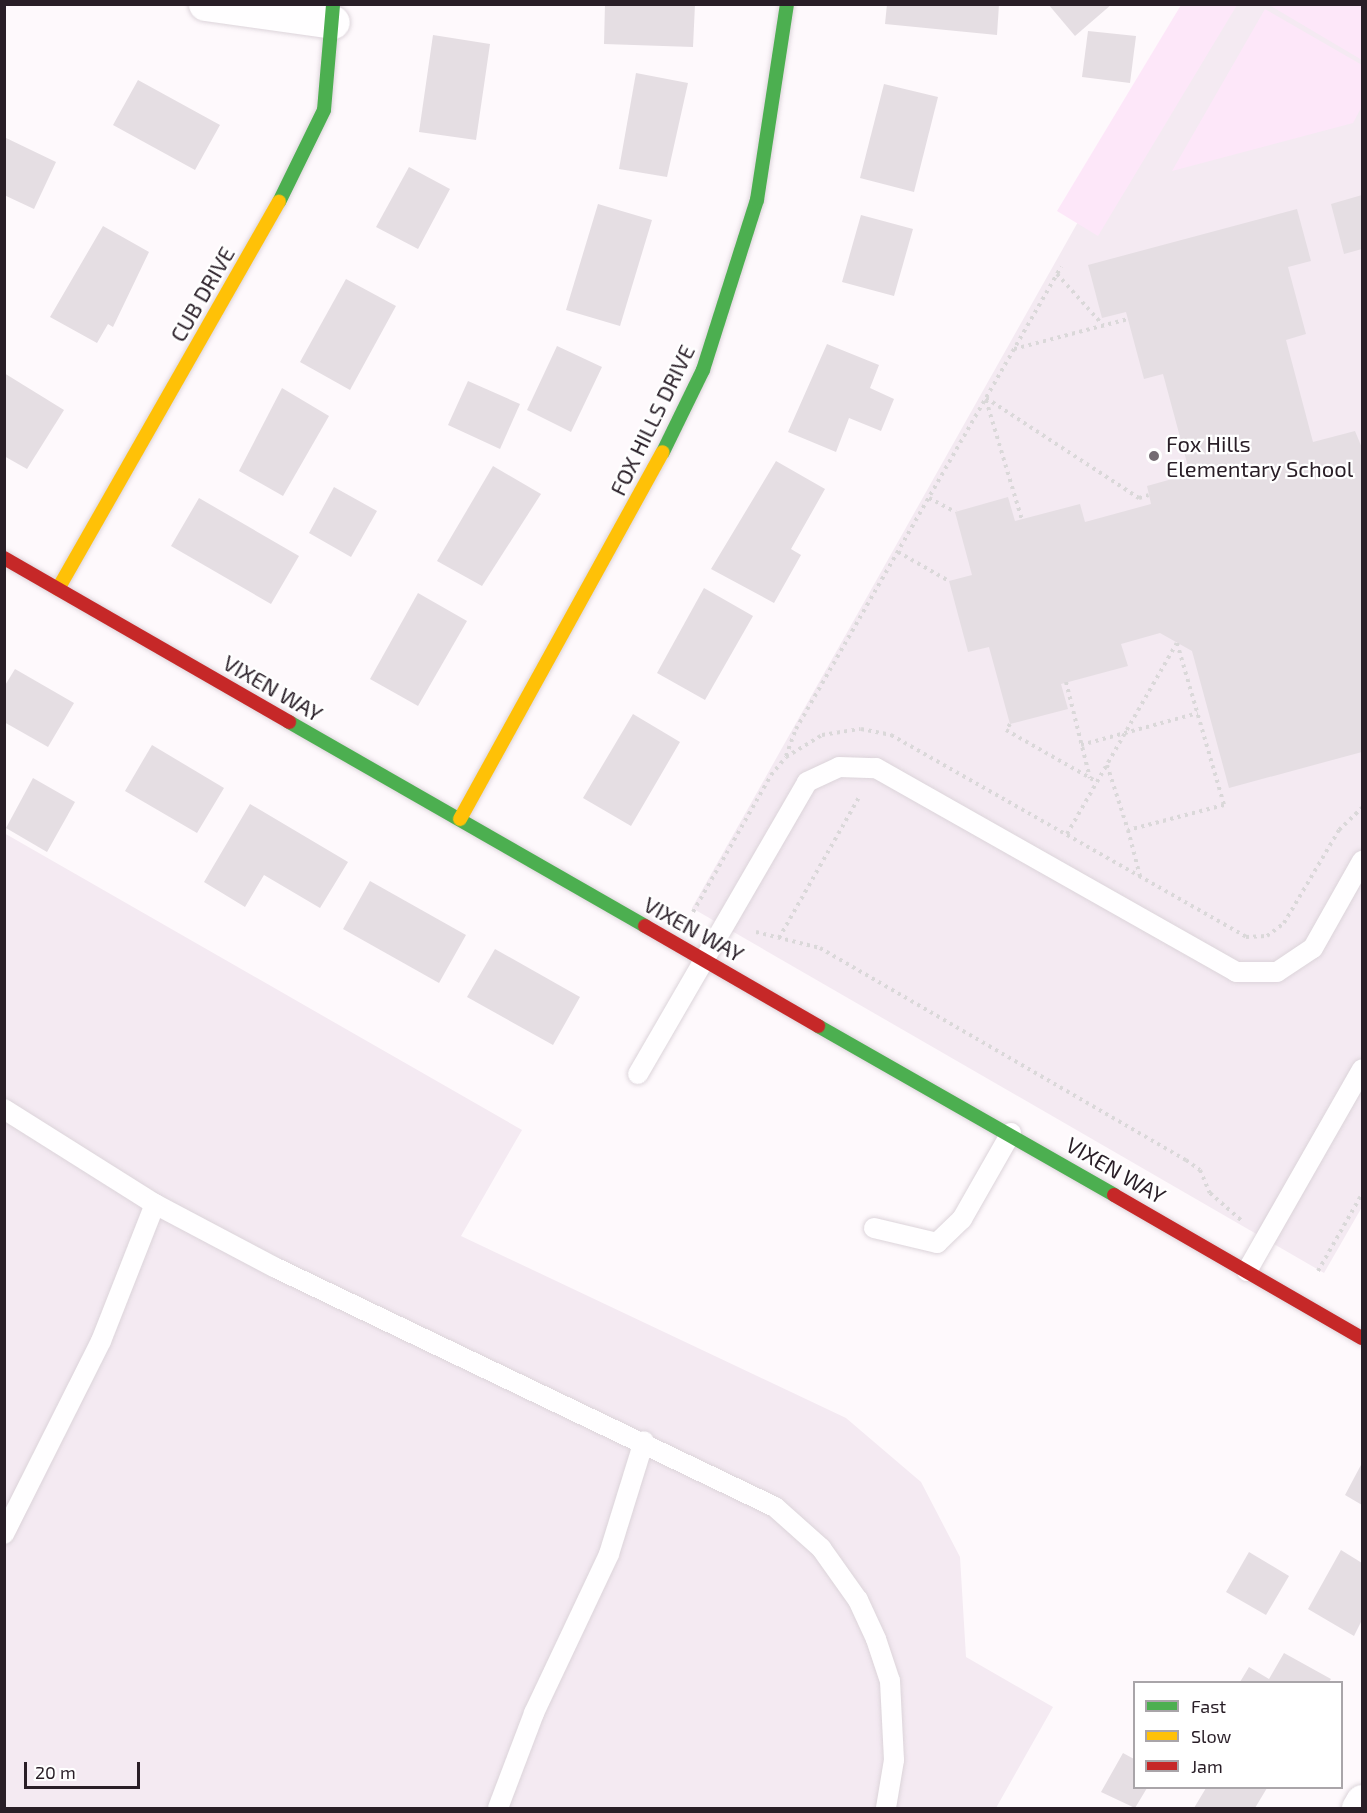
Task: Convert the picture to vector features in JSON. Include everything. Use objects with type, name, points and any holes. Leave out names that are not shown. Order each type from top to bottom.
[{"type":"street","points":[[205,4],[333,13]]},
{"type":"street","name":"FOX HILLS DRIVE","points":[[460,819],[652,476],[703,370],[757,200],[787,4]]},
{"type":"street","name":"CUB DRIVE","points":[[58,589],[310,147],[324,110],[333,13]]},
{"type":"street","name":"VIXEN WAY","points":[[4,558],[1011,1133],[1362,1338]]},
{"type":"street","points":[[1358,1809],[1362,1801]]},
{"type":"lane","points":[[638,1074],[807,782],[839,767],[876,768],[1236,972],[1277,972],[1314,948],[1362,861]]},
{"type":"lane","points":[[1247,1271],[1362,1069]]},
{"type":"lane","points":[[4,1109],[155,1204],[390,1324],[644,1441],[776,1507],[820,1548],[858,1600],[890,1680],[894,1761],[886,1809]]},
{"type":"lane","points":[[874,1228],[937,1243],[962,1219],[1011,1133]]},
{"type":"lane","points":[[4,1534],[101,1341],[155,1204]]},
{"type":"lane","points":[[498,1809],[534,1713],[609,1554],[644,1441]]},
{"type":"path","points":[[1061,267],[796,729],[786,757],[693,912],[725,924],[819,948],[1186,1160],[1200,1170],[1216,1200],[1264,1240],[1315,1276],[1362,1194]]},
{"type":"path","points":[[1057,274],[1103,325]]},
{"type":"path","points":[[1014,349],[1128,319]]},
{"type":"path","points":[[986,398],[1139,498],[1149,495]]},
{"type":"path","points":[[986,398],[1022,520]]},
{"type":"path","points":[[929,498],[955,512]]},
{"type":"path","points":[[898,552],[949,581]]},
{"type":"path","points":[[1067,834],[1177,643],[1224,805],[1128,830]]},
{"type":"path","points":[[1066,682],[1090,778]]},
{"type":"path","points":[[1082,745],[1198,713]]},
{"type":"path","points":[[1010,724],[1006,730],[1096,782]]},
{"type":"path","points":[[786,757],[822,735],[861,729],[894,737],[1246,937],[1267,936],[1284,923],[1339,830],[1362,808]]},
{"type":"path","points":[[778,938],[894,737]]},
{"type":"path","points":[[1107,764],[1140,876]]},
{"type":"shaded area","points":[[1181,5],[1237,5],[1098,236],[1057,211]]},
{"type":"shaded area","name":"Fox Hills Elementary School","points":[[1200,5],[1362,5],[1362,1207],[1324,1273],[692,908]]},
{"type":"shaded area","points":[[1269,5],[1362,5],[1362,60]]},
{"type":"shaded area","points":[[1265,9],[1362,65],[1362,106],[1353,123],[1172,171]]},
{"type":"shaded area","points":[[4,833],[522,1130],[461,1236],[846,1418],[921,1482],[960,1557],[966,1657],[1053,1707],[996,1808],[5,1808]]},
{"type":"building","points":[[605,4],[695,4],[693,47],[604,44]]},
{"type":"building","points":[[887,4],[999,4],[997,35],[885,24]]},
{"type":"building","points":[[1048,4],[1112,4],[1075,36]]},
{"type":"building","points":[[1088,31],[1136,36],[1130,83],[1082,77]]},
{"type":"building","points":[[433,35],[490,44],[476,140],[419,132]]},
{"type":"building","points":[[636,73],[688,83],[667,177],[619,169]]},
{"type":"building","points":[[138,80],[220,125],[195,170],[113,125]]},
{"type":"building","points":[[884,84],[938,97],[914,192],[860,178]]},
{"type":"building","points":[[4,137],[56,162],[34,209],[4,195]]},
{"type":"building","points":[[409,167],[450,189],[418,249],[376,227]]},
{"type":"building","points":[[1362,195],[1362,249],[1344,254],[1331,204]]},
{"type":"building","points":[[598,204],[652,220],[620,326],[566,310]]},
{"type":"building","points":[[1297,209],[1311,261],[1288,267],[1306,334],[1286,340],[1313,442],[1355,431],[1362,448],[1362,752],[1229,788],[1192,651],[1160,633],[1121,644],[1128,666],[1061,684],[1068,709],[1010,724],[989,647],[968,652],[949,581],[972,575],[955,512],[1008,497],[1015,521],[1080,504],[1085,522],[1151,504],[1147,486],[1190,474],[1163,374],[1144,379],[1126,312],[1102,318],[1088,265]]},
{"type":"building","points":[[861,215],[913,229],[894,296],[842,282]]},
{"type":"building","points":[[103,226],[149,252],[113,327],[108,324],[97,343],[50,317]]},
{"type":"building","points":[[346,279],[396,306],[350,390],[300,362]]},
{"type":"building","points":[[827,344],[879,365],[870,388],[894,399],[881,431],[849,418],[836,452],[788,432]]},
{"type":"building","points":[[557,346],[602,367],[571,432],[527,410]]},
{"type":"building","points":[[4,373],[64,410],[27,469],[4,456]]},
{"type":"building","points":[[468,381],[520,404],[500,449],[448,425]]},
{"type":"building","points":[[282,388],[329,416],[283,496],[239,471]]},
{"type":"building","points":[[776,461],[825,489],[791,549],[801,555],[774,603],[711,569]]},
{"type":"building","points":[[493,466],[541,494],[482,586],[437,561]]},
{"type":"building","points":[[334,487],[377,511],[351,557],[309,533]]},
{"type":"building","points":[[199,498],[299,556],[271,604],[171,546]]},
{"type":"building","points":[[704,588],[753,616],[705,700],[657,673]]},
{"type":"building","points":[[418,593],[467,621],[418,706],[370,679]]},
{"type":"building","points":[[15,669],[74,703],[48,747],[4,722],[4,687]]},
{"type":"building","points":[[633,714],[680,742],[631,826],[583,798]]},
{"type":"building","points":[[152,745],[224,788],[197,833],[125,791]]},
{"type":"building","points":[[33,778],[75,802],[47,852],[6,828]]},
{"type":"building","points":[[250,804],[348,862],[320,908],[264,875],[245,907],[204,882]]},
{"type":"building","points":[[370,881],[466,935],[439,983],[343,929]]},
{"type":"building","points":[[495,949],[580,997],[553,1045],[467,997]]},
{"type":"building","points":[[1362,1463],[1362,1505],[1345,1495]]},
{"type":"building","points":[[1341,1550],[1362,1563],[1362,1620],[1354,1636],[1308,1609]]},
{"type":"building","points":[[1249,1552],[1289,1576],[1266,1615],[1226,1592]]},
{"type":"building","points":[[1284,1653],[1331,1679],[1330,1681],[1241,1681],[1249,1667],[1269,1679]]},
{"type":"building","points":[[1123,1753],[1133,1758],[1133,1789],[1146,1789],[1135,1808],[1101,1792]]},
{"type":"building","points":[[1205,1789],[1266,1789],[1255,1808],[1194,1808]]},
{"type":"traffic: fast","points":[[279,202],[324,110],[333,4]]},
{"type":"traffic: fast","points":[[663,452],[703,370],[757,200],[787,4]]},
{"type":"traffic: fast","points":[[289,722],[645,926]]},
{"type":"traffic: fast","points":[[818,1026],[1114,1195]]},
{"type":"traffic: slow","points":[[58,589],[279,202]]},
{"type":"traffic: slow","points":[[460,819],[663,452]]},
{"type":"traffic: jam","points":[[4,558],[289,722]]},
{"type":"traffic: jam","points":[[645,926],[818,1026]]},
{"type":"traffic: jam","points":[[1114,1195],[1362,1338]]},
{"type":"place","name":"Fox Hills Elementary School","points":[[1154,456]]}]
